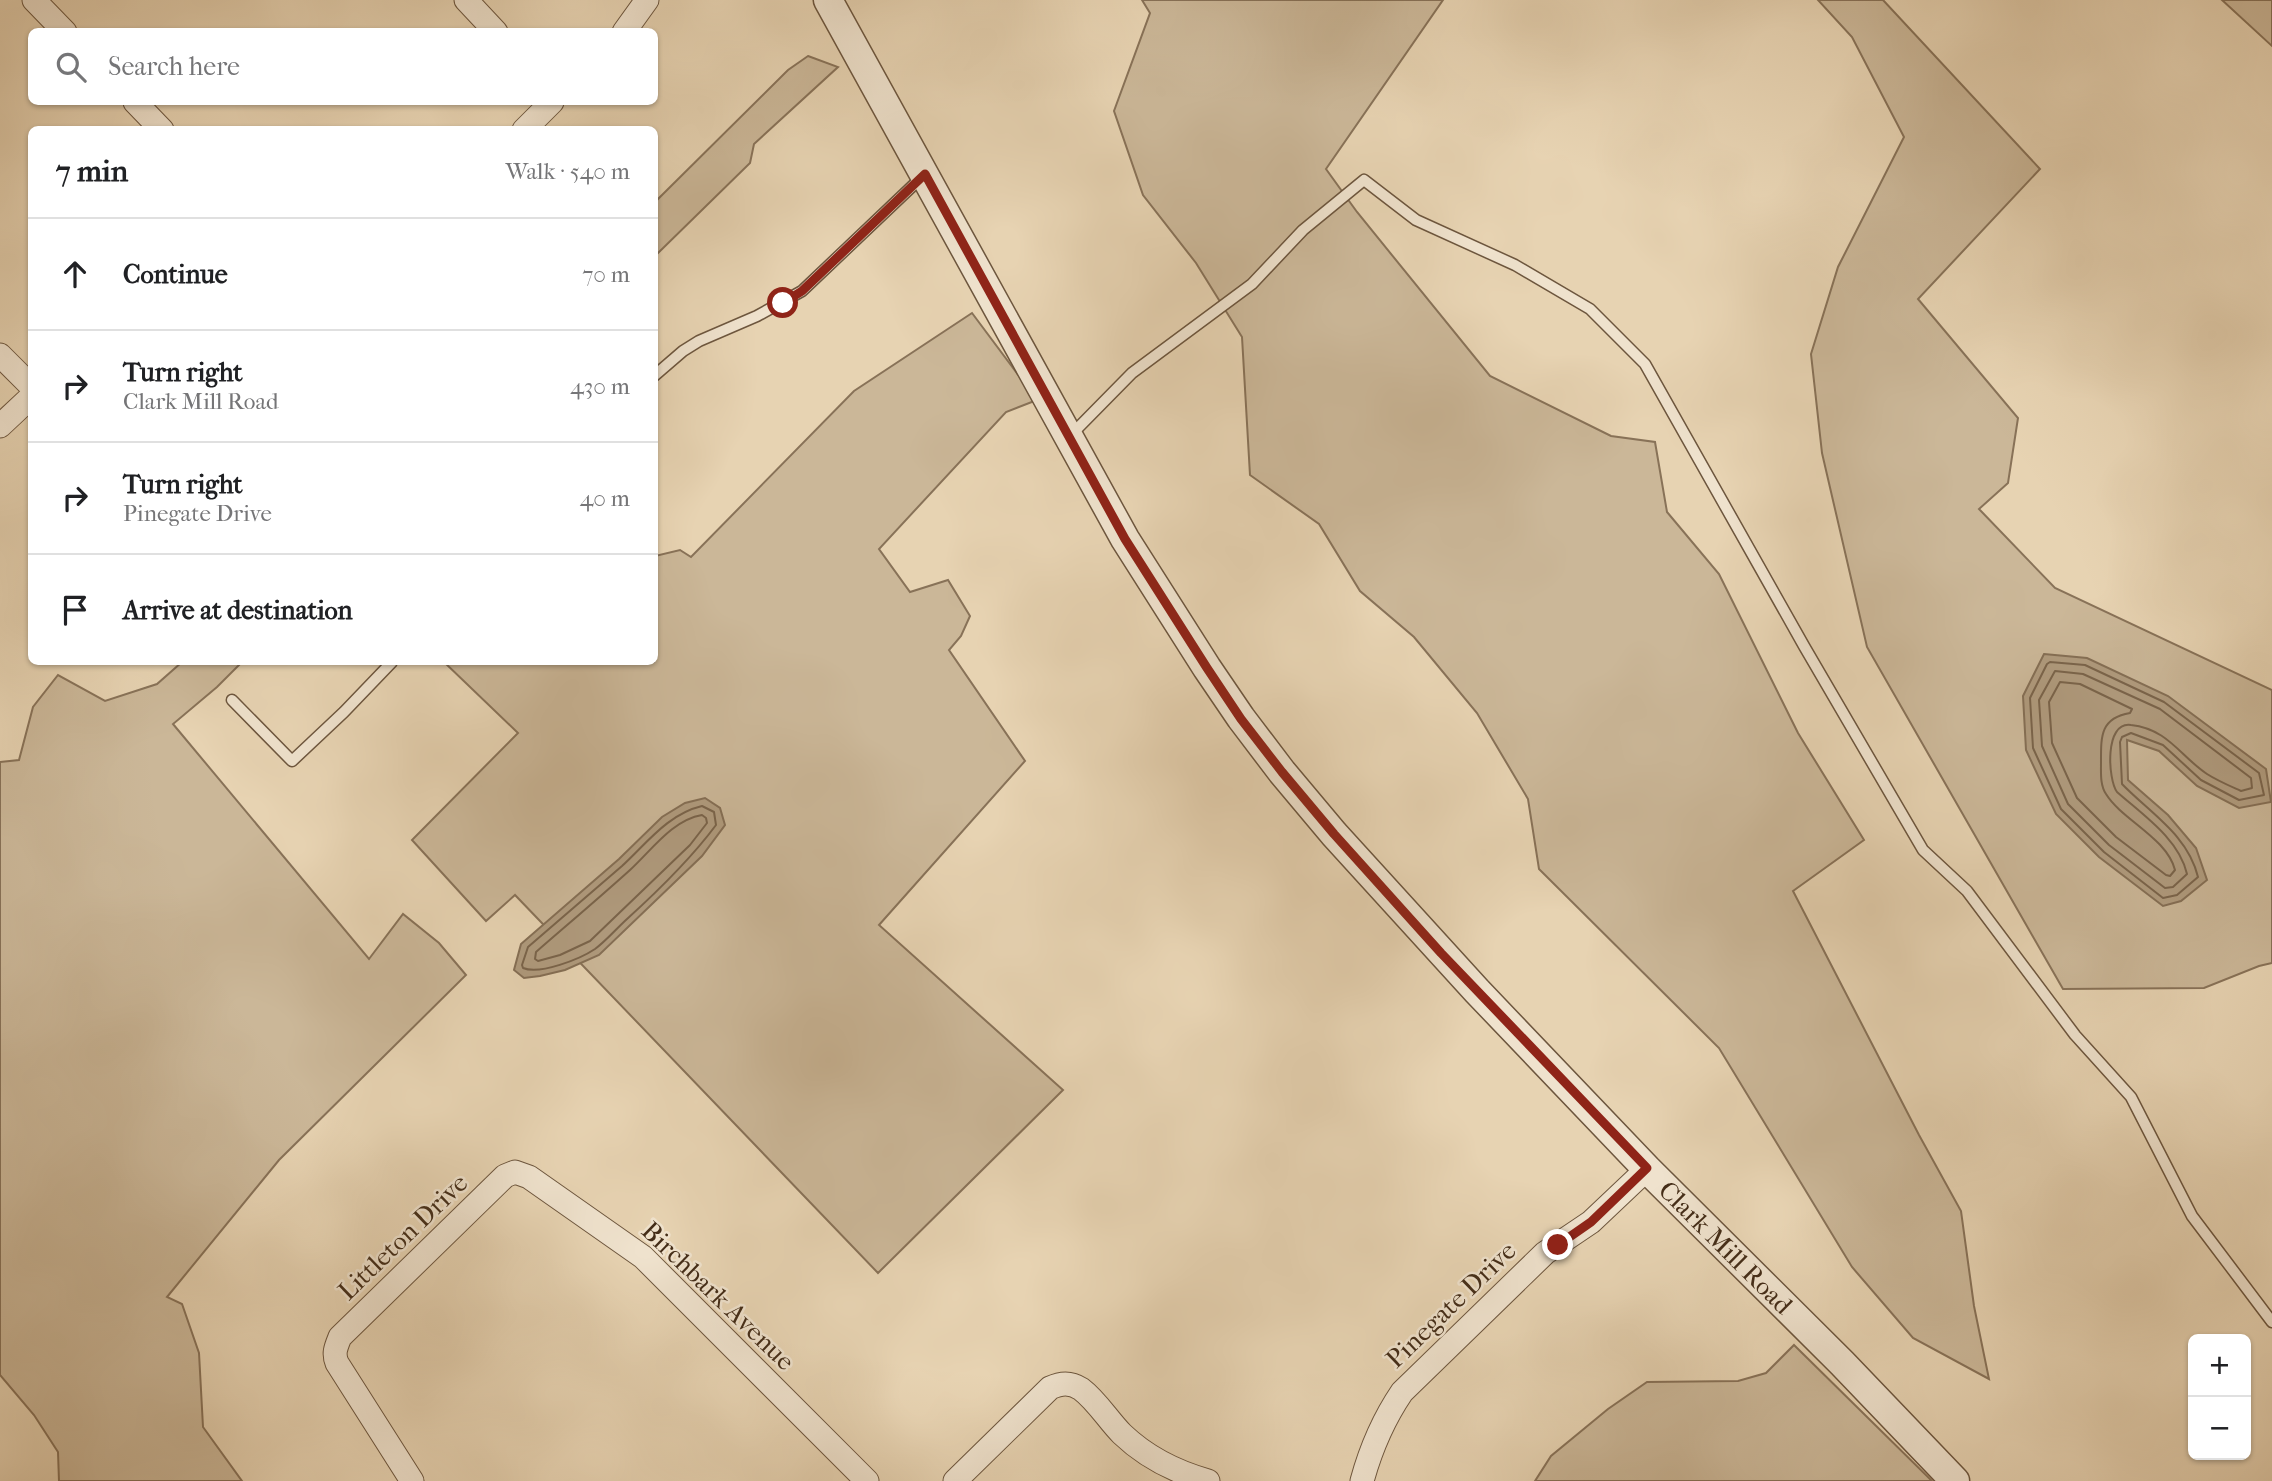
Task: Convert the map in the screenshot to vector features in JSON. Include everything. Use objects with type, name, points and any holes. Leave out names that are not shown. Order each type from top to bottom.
[{"type":"street","points":[[34,0],[61,28]]},
{"type":"street","points":[[466,0],[492,28]]},
{"type":"street","points":[[627,28],[647,0]]},
{"type":"street","name":"Clark Mill Road","points":[[828,0],[1145,571],[1207,668],[1282,772],[1424,934],[1647,1168],[1842,1363],[1955,1481]]},
{"type":"street","points":[[138,105],[158,126]]},
{"type":"street","points":[[528,126],[549,105]]},
{"type":"street","points":[[0,355],[28,383]]},
{"type":"street","points":[[0,426],[28,400]]},
{"type":"street","name":"Pinegate Drive","points":[[1362,1481],[1381,1428],[1402,1392],[1545,1253],[1591,1222],[1647,1168]]},
{"type":"street","name":"Littleton Drive","points":[[412,1481],[337,1363],[335,1348],[341,1337],[505,1176],[515,1172]]},
{"type":"street","name":"Birchbark Avenue","points":[[515,1172],[529,1177],[643,1257],[867,1481]]},
{"type":"street","points":[[955,1481],[1050,1388],[1060,1383],[1070,1384],[1081,1390],[1123,1435],[1163,1464],[1184,1475],[1208,1481]]},
{"type":"lane","points":[[658,373],[699,341],[757,316],[802,291],[925,174]]},
{"type":"lane","points":[[1070,436],[1132,373],[1252,284],[1303,230],[1364,180],[1416,220],[1515,265],[1590,309],[1645,364],[1923,850],[1967,891],[2075,1035],[2131,1097],[2193,1216],[2272,1322]]},
{"type":"lane","points":[[232,700],[292,761],[389,665]]},
{"type":"shaded area","points":[[1142,0],[1443,0],[1326,169],[1357,212],[1490,376],[1611,436],[1655,442],[1667,512],[1719,574],[1798,733],[1864,840],[1793,891],[1961,1211],[1974,1306],[1989,1379],[1913,1338],[1852,1267],[1719,1048],[1539,869],[1528,799],[1477,713],[1414,637],[1360,591],[1319,524],[1250,475],[1242,337],[1196,263],[1143,195],[1114,111],[1150,13]]},
{"type":"shaded area","points":[[1818,0],[1883,0],[2040,169],[1918,299],[2018,418],[2008,483],[1979,509],[2055,588],[2272,690],[2272,963],[2204,988],[2063,989],[1867,647],[1822,453],[1811,354],[1838,267],[1904,137],[1852,37]]},
{"type":"shaded area","points":[[2222,0],[2272,0],[2272,46]]},
{"type":"shaded area","points":[[808,56],[838,67],[754,144],[750,163],[658,253],[658,199],[788,70]]},
{"type":"shaded area","points":[[972,313],[1037,400],[1006,412],[879,549],[910,592],[948,580],[970,616],[961,636],[949,650],[1025,761],[879,925],[1063,1090],[878,1273],[515,895],[486,921],[412,840],[518,733],[447,665],[658,665],[658,555],[680,550],[691,557],[854,391]]},
{"type":"shaded area","points":[[179,665],[239,665],[173,724],[369,959],[403,914],[439,943],[466,975],[279,1160],[167,1297],[182,1304],[199,1353],[203,1427],[242,1481],[59,1481],[58,1452],[34,1415],[0,1375],[0,762],[19,760],[33,707],[58,675],[105,701],[157,684]]},
{"type":"shaded area","points":[[1794,1345],[1932,1481],[1535,1481],[1551,1456],[1608,1409],[1647,1382],[1738,1381],[1766,1373]]},
{"type":"water","points":[[2044,654],[2087,658],[2168,696],[2266,769],[2271,802],[2239,808],[2197,786],[2159,751],[2127,740],[2128,780],[2168,815],[2196,848],[2207,880],[2181,901],[2163,906],[2099,857],[2056,814],[2026,750],[2023,696]]},
{"type":"water","points":[[705,798],[720,808],[725,825],[702,856],[599,955],[565,970],[540,976],[524,978],[514,970],[521,944],[619,859],[662,817],[685,803]]},
{"type":"route","points":[[783,303],[802,291],[925,174],[1125,539],[1241,719],[1334,834],[1441,953],[1647,1168],[1591,1222],[1558,1245]]}]
